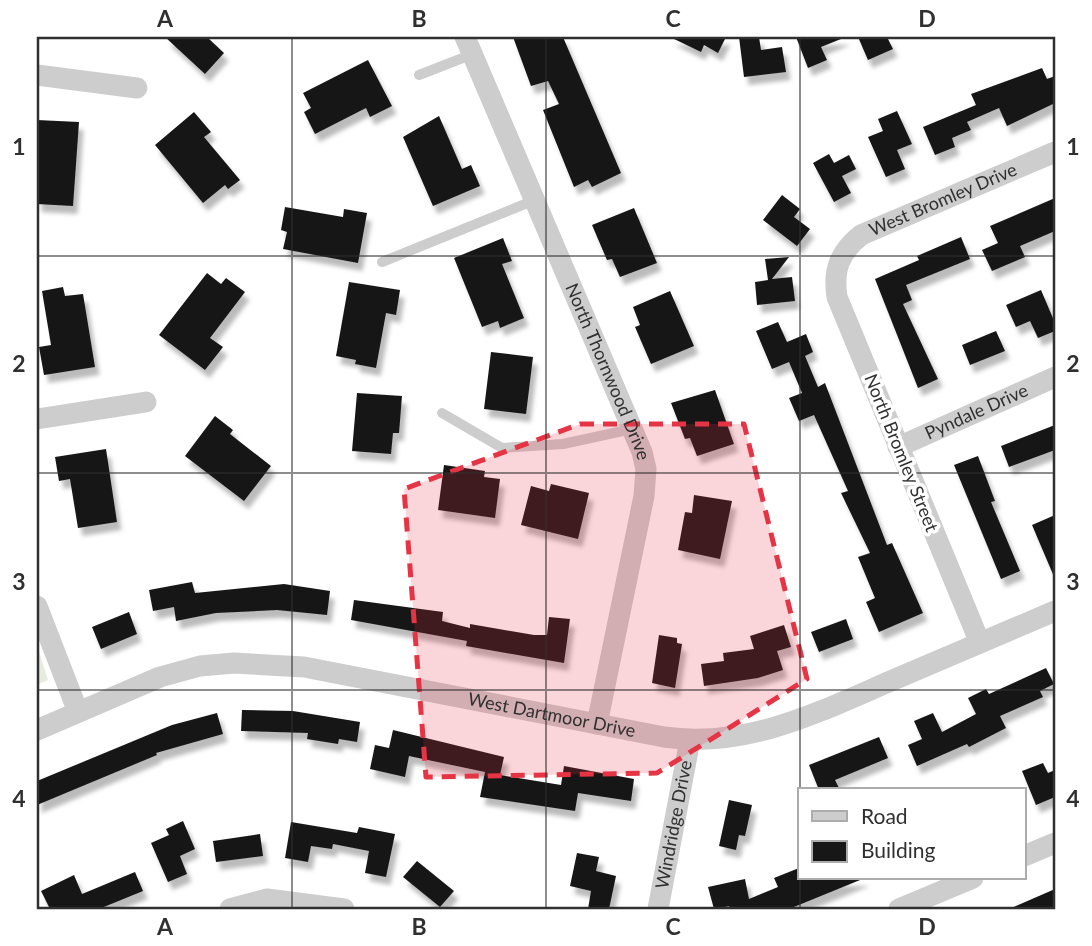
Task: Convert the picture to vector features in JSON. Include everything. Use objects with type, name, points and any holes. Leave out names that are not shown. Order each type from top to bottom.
[{"type":"street","name":"North Thornwood Drive","points":[[469,45],[632,429],[646,469],[644,496],[597,724]]},
{"type":"street","points":[[37,75],[137,88]]},
{"type":"street","name":"West Bromley Drive","points":[[839,260],[861,235],[1055,152]]},
{"type":"street","name":"North Bromley Street","points":[[839,260],[834,277],[837,297],[980,643]]},
{"type":"street","name":"Pyndale Drive","points":[[898,447],[1055,377]]},
{"type":"street","points":[[37,419],[146,402]]},
{"type":"street","points":[[37,606],[78,712]]},
{"type":"street","name":"West Dartmoor Drive","points":[[37,730],[160,677],[201,666],[268,663],[304,667],[690,740],[733,738],[780,727],[1055,611]]},
{"type":"street","name":"Windridge Drive","points":[[658,909],[690,740]]},
{"type":"street","points":[[1026,855],[1055,843]]},
{"type":"street","points":[[899,909],[968,880]]},
{"type":"street","points":[[230,909],[267,899],[344,909]]},
{"type":"lane","points":[[419,75],[469,45]]},
{"type":"lane","points":[[382,262],[535,200]]},
{"type":"lane","points":[[442,413],[502,448],[563,444],[632,429]]},
{"type":"highlighted area","points":[[580,424],[744,424],[807,679],[657,773],[426,777],[404,489]]},
{"type":"shaded area","points":[[37,645],[48,680],[37,685]]},
{"type":"building","points":[[165,37],[207,37],[224,53],[205,74]]},
{"type":"building","points":[[513,37],[563,37],[621,173],[592,187],[588,180],[574,187],[543,110],[559,104],[548,81],[531,86]]},
{"type":"building","points":[[670,37],[726,37],[718,53],[704,45],[701,52]]},
{"type":"building","points":[[739,37],[759,37],[761,50],[782,47],[786,72],[744,77]]},
{"type":"building","points":[[796,37],[846,37],[821,47],[827,60],[808,68]]},
{"type":"building","points":[[858,37],[887,37],[893,49],[868,60]]},
{"type":"building","points":[[368,60],[392,106],[370,117],[366,108],[315,134],[304,112],[311,108],[303,93]]},
{"type":"building","points":[[1042,68],[1047,79],[1055,76],[1055,103],[1007,126],[999,108],[967,122],[971,130],[952,138],[955,147],[935,155],[923,127],[976,105],[971,94]]},
{"type":"building","points":[[897,111],[912,144],[897,150],[905,169],[886,177],[868,137],[883,131],[878,119]]},
{"type":"building","points":[[194,112],[211,132],[204,137],[240,180],[228,189],[225,185],[203,203],[155,145]]},
{"type":"building","points":[[439,116],[462,169],[471,165],[480,186],[433,206],[403,137]]},
{"type":"building","points":[[37,120],[79,122],[73,206],[37,204]]},
{"type":"building","points":[[829,154],[834,163],[849,155],[856,169],[842,176],[851,193],[834,202],[813,163]]},
{"type":"building","points":[[782,195],[800,209],[794,217],[810,229],[797,246],[763,220]]},
{"type":"building","points":[[1055,198],[1055,231],[1020,246],[1025,257],[992,271],[982,250],[998,243],[990,226]]},
{"type":"building","points":[[285,207],[343,217],[344,209],[367,213],[358,263],[283,249],[287,232],[281,230]]},
{"type":"building","points":[[634,208],[657,263],[620,277],[612,259],[607,260],[592,225]]},
{"type":"building","points":[[961,237],[970,259],[906,285],[912,300],[903,304],[938,379],[918,388],[875,279],[919,260],[917,256]]},
{"type":"building","points":[[503,238],[512,261],[502,264],[524,318],[500,328],[498,321],[482,327],[454,258]]},
{"type":"building","points":[[789,257],[772,279],[792,277],[795,301],[757,305],[755,282],[768,280],[765,259]]},
{"type":"building","points":[[207,273],[221,284],[226,278],[245,292],[210,338],[223,347],[205,370],[159,335]]},
{"type":"building","points":[[349,282],[400,290],[396,315],[386,313],[376,368],[355,364],[356,360],[336,356]]},
{"type":"building","points":[[63,287],[65,296],[83,294],[95,367],[44,375],[39,347],[51,345],[42,291]]},
{"type":"building","points":[[1041,290],[1055,323],[1055,331],[1038,338],[1030,321],[1016,327],[1006,305]]},
{"type":"building","points":[[670,291],[694,346],[651,364],[635,327],[640,325],[633,307]]},
{"type":"building","points":[[778,322],[787,342],[806,334],[813,352],[805,356],[818,387],[825,383],[887,545],[892,543],[923,613],[879,632],[866,602],[875,598],[858,557],[870,553],[841,493],[848,491],[814,415],[799,421],[789,398],[802,393],[789,362],[772,369],[756,331]]},
{"type":"building","points":[[996,331],[1005,351],[970,365],[962,345]]},
{"type":"building","points":[[491,352],[533,357],[526,414],[484,409]]},
{"type":"building","points":[[715,390],[734,444],[697,456],[690,438],[685,439],[671,403]]},
{"type":"building","points":[[357,393],[402,396],[399,433],[393,433],[391,454],[352,451]]},
{"type":"building","points":[[215,416],[233,430],[230,434],[271,466],[244,501],[185,456]]},
{"type":"building","points":[[1055,425],[1055,450],[1009,467],[1001,446]]},
{"type":"building","points":[[106,449],[117,522],[78,528],[70,479],[59,481],[55,457]]},
{"type":"building","points":[[978,456],[995,501],[991,502],[1020,571],[1001,579],[954,465]]},
{"type":"building","points":[[444,465],[485,471],[484,477],[500,479],[495,518],[438,510]]},
{"type":"building","points":[[551,484],[589,493],[578,539],[521,525],[531,486],[549,491]]},
{"type":"building","points":[[694,495],[732,501],[720,559],[678,550],[685,512],[692,513]]},
{"type":"building","points":[[1055,515],[1055,579],[1032,525]]},
{"type":"building","points":[[192,582],[195,593],[284,584],[330,591],[327,615],[277,610],[216,613],[176,621],[174,607],[153,611],[149,590]]},
{"type":"building","points":[[354,600],[443,612],[442,621],[470,628],[470,624],[534,635],[547,635],[549,617],[570,619],[564,663],[466,646],[467,641],[351,620]]},
{"type":"building","points":[[129,612],[137,634],[101,649],[92,627]]},
{"type":"building","points":[[846,619],[853,639],[819,652],[811,632]]},
{"type":"building","points":[[784,625],[791,647],[777,651],[783,670],[758,678],[704,686],[701,664],[724,661],[723,653],[754,649],[750,636]]},
{"type":"building","points":[[659,635],[677,638],[677,643],[682,644],[675,688],[652,683]]},
{"type":"building","points":[[1046,668],[1054,684],[1040,691],[1043,697],[1000,716],[1006,728],[969,747],[967,744],[917,766],[908,745],[922,739],[914,721],[933,713],[942,732],[976,714],[968,698],[986,689],[989,694]]},
{"type":"building","points":[[242,710],[293,711],[360,722],[357,742],[339,739],[338,744],[307,739],[308,733],[241,731]]},
{"type":"building","points":[[217,713],[223,734],[156,753],[157,755],[37,805],[37,781],[172,725]]},
{"type":"building","points":[[393,730],[504,757],[500,775],[561,785],[564,766],[634,779],[631,801],[578,793],[575,811],[480,797],[485,772],[409,756],[405,777],[370,769],[375,745],[389,748]]},
{"type":"building","points":[[879,737],[888,758],[835,780],[839,788],[818,788],[809,765]]},
{"type":"building","points":[[1043,763],[1048,773],[1055,770],[1055,797],[1036,805],[1022,771]]},
{"type":"building","points":[[729,800],[752,805],[745,836],[739,835],[736,850],[719,846]]},
{"type":"building","points":[[183,821],[195,849],[180,856],[187,874],[168,882],[151,843],[169,835],[166,829]]},
{"type":"building","points":[[291,822],[357,833],[359,827],[395,834],[386,877],[365,873],[369,851],[333,844],[332,849],[311,846],[308,862],[285,858]]},
{"type":"building","points":[[260,834],[263,856],[216,862],[213,841]]},
{"type":"building","points":[[577,853],[599,857],[596,871],[616,876],[609,909],[588,909],[591,891],[570,886]]},
{"type":"building","points":[[417,861],[454,891],[440,907],[403,877]]},
{"type":"building","points":[[798,868],[798,880],[860,880],[789,909],[725,909],[730,906],[714,909],[708,887],[745,879],[749,899],[778,887],[774,878]]},
{"type":"building","points":[[135,872],[143,891],[99,909],[50,909],[41,891],[74,875],[82,894]]},
{"type":"building","points":[[1055,889],[1055,909],[1009,909]]}]
